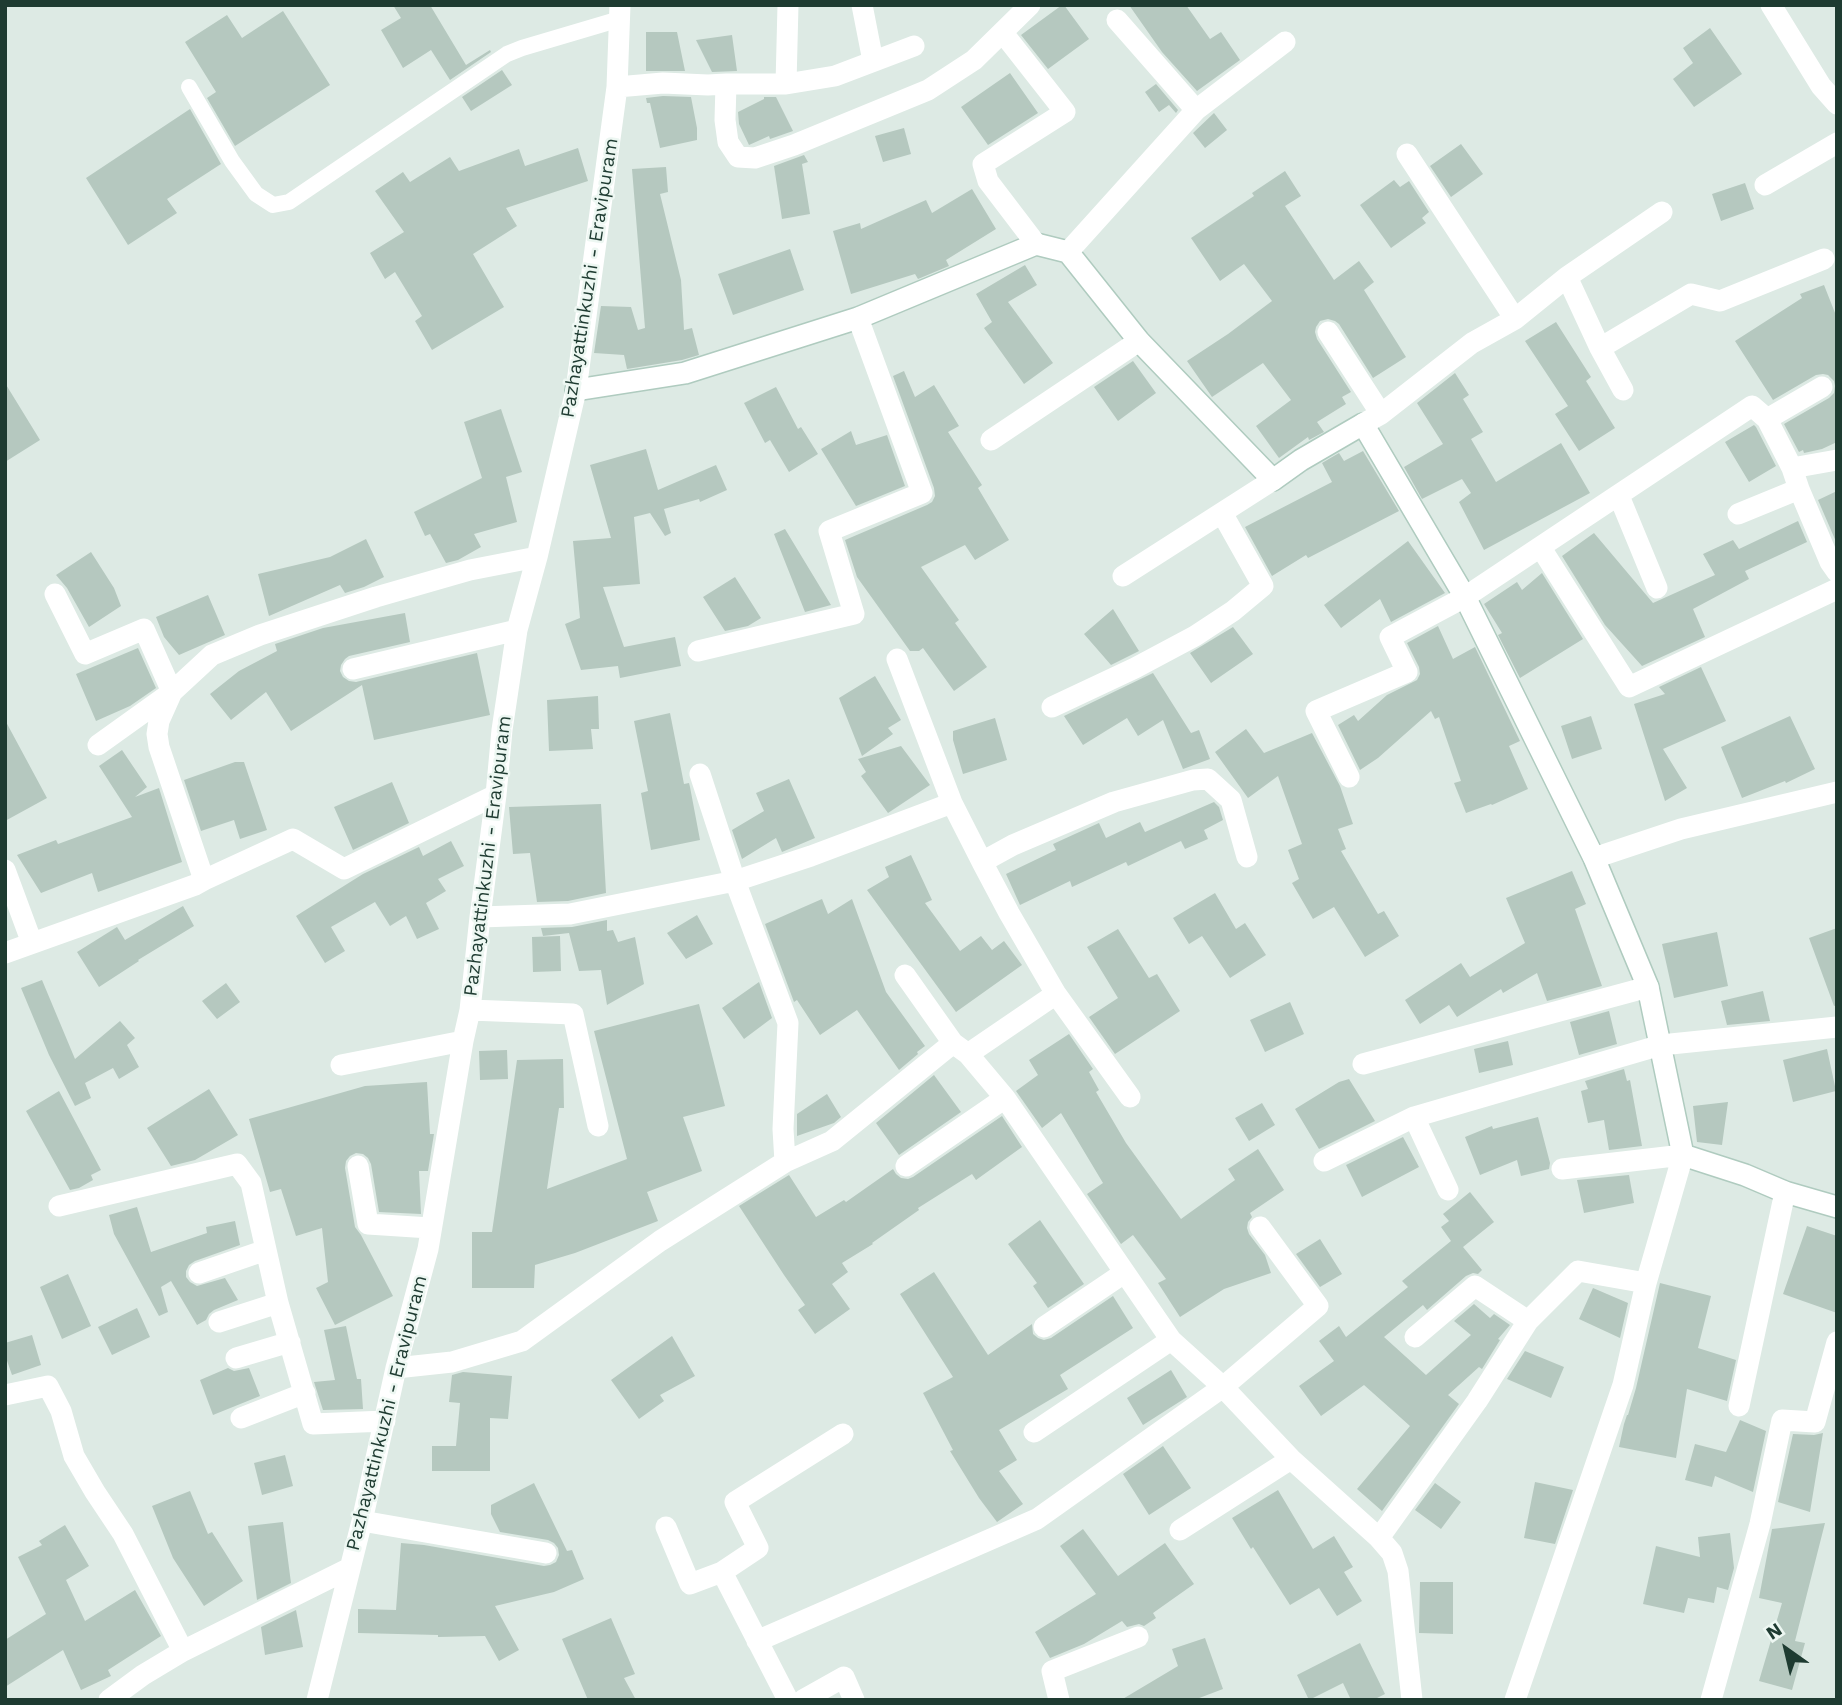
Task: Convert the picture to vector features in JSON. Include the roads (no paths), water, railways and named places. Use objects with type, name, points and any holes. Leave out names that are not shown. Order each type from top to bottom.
[{"type":"street","points":[[786,84],[788,5]]},
{"type":"street","points":[[862,5],[873,61]]},
{"type":"street","points":[[726,84],[725,120],[728,142],[738,157],[755,158],[929,90],[974,60],[1030,5]]},
{"type":"street","points":[[1771,5],[1821,86],[1837,104]]},
{"type":"street","name":"Pazhayattinkuzhi - Eravipuram","points":[[317,1700],[362,1521],[396,1368],[428,1249],[470,1010],[502,730],[517,630],[576,390],[617,87],[620,12]]},
{"type":"street","points":[[1117,20],[1196,110]]},
{"type":"street","points":[[1003,33],[1065,112],[983,164],[989,181],[1036,244]]},
{"type":"street","points":[[1068,252],[1196,110],[1285,43]]},
{"type":"street","points":[[617,87],[663,83],[786,84],[835,75],[914,46]]},
{"type":"street","points":[[1765,184],[1837,143]]},
{"type":"street","points":[[1407,154],[1515,320]]},
{"type":"street","points":[[1123,576],[1301,460],[1372,419],[1472,343],[1515,320],[1567,277],[1662,212]]},
{"type":"street","points":[[576,390],[685,373],[858,318],[1036,244],[1068,252],[1139,341],[1273,480]]},
{"type":"street","points":[[1600,348],[1691,294],[1720,301],[1824,259]]},
{"type":"street","points":[[1567,277],[1623,390]]},
{"type":"street","points":[[698,651],[854,614],[829,531],[922,493],[858,318]]},
{"type":"street","points":[[1328,332],[1465,597],[1594,858],[1648,986],[1683,1155],[1646,1283],[1623,1385],[1515,1700]]},
{"type":"street","points":[[991,440],[1139,341]]},
{"type":"street","points":[[1767,419],[1822,387]]},
{"type":"street","points":[[1349,776],[1316,711],[1407,673],[1390,638],[1465,597],[1752,406],[1767,419],[1835,564]]},
{"type":"street","points":[[1792,468],[1837,460]]},
{"type":"street","points":[[1738,514],[1799,489]]},
{"type":"street","points":[[1619,496],[1657,588]]},
{"type":"street","points":[[1052,708],[1195,636],[1233,611],[1263,586],[1223,513]]},
{"type":"street","points":[[1541,548],[1629,687],[1837,589]]},
{"type":"street","points":[[98,745],[172,692],[212,656],[260,635],[470,570],[537,557]]},
{"type":"street","points":[[55,594],[85,654],[144,629],[172,692],[159,720],[159,747],[204,880]]},
{"type":"street","points":[[353,669],[517,630]]},
{"type":"street","points":[[897,659],[952,803],[982,862],[1056,994],[1130,1097]]},
{"type":"street","points":[[700,774],[734,881],[788,1023],[783,1129],[785,1162]]},
{"type":"street","points":[[982,862],[1013,845],[1114,802],[1193,779],[1208,779],[1231,800],[1247,857]]},
{"type":"street","points":[[1594,858],[1681,829],[1837,792]]},
{"type":"street","points":[[5,953],[195,885],[293,839],[344,869],[496,795]]},
{"type":"street","points":[[480,917],[570,914],[734,881],[811,856],[952,803]]},
{"type":"street","points":[[5,870],[32,943]]},
{"type":"street","points":[[905,975],[960,1048],[1005,1098],[1171,1340],[1223,1387],[1291,1459],[1380,1538],[1392,1553],[1398,1572],[1412,1700]]},
{"type":"street","points":[[1363,1064],[1648,986]]},
{"type":"street","points":[[396,1368],[452,1362],[522,1341],[660,1241],[785,1162],[832,1141],[960,1048],[1056,994]]},
{"type":"street","points":[[470,1010],[573,1014],[598,1126]]},
{"type":"street","points":[[1324,1161],[1414,1117],[1661,1045],[1837,1027]]},
{"type":"street","points":[[341,1065],[463,1041]]},
{"type":"street","points":[[906,1166],[1005,1098]]},
{"type":"street","points":[[1414,1117],[1448,1190]]},
{"type":"street","points":[[1562,1169],[1683,1155],[1745,1175],[1785,1192],[1837,1207]]},
{"type":"street","points":[[59,1206],[237,1164],[251,1183],[278,1303],[313,1424],[385,1421]]},
{"type":"street","points":[[358,1166],[368,1224],[430,1228]]},
{"type":"street","points":[[1739,1406],[1785,1192]]},
{"type":"street","points":[[757,1640],[1037,1519],[1223,1387],[1318,1306],[1260,1227]]},
{"type":"street","points":[[199,1273],[266,1250]]},
{"type":"street","points":[[1380,1538],[1477,1401],[1528,1321],[1578,1271],[1646,1283]]},
{"type":"street","points":[[1044,1327],[1124,1273]]},
{"type":"street","points":[[1415,1337],[1475,1286],[1528,1321]]},
{"type":"street","points":[[219,1322],[278,1303]]},
{"type":"street","points":[[1034,1432],[1171,1340]]},
{"type":"street","points":[[236,1358],[290,1342]]},
{"type":"street","points":[[1711,1700],[1760,1524],[1782,1420],[1815,1422],[1837,1342]]},
{"type":"street","points":[[5,1395],[48,1386],[61,1411],[74,1456],[123,1534],[183,1651]]},
{"type":"street","points":[[241,1418],[305,1393]]},
{"type":"street","points":[[666,1527],[691,1584],[722,1572],[758,1548],[735,1502],[843,1434]]},
{"type":"street","points":[[1180,1530],[1291,1459]]},
{"type":"street","points":[[362,1521],[546,1553]]},
{"type":"street","points":[[109,1700],[142,1675],[183,1651],[349,1568]]},
{"type":"street","points":[[722,1572],[788,1700]]},
{"type":"street","points":[[1059,1700],[1052,1671],[1138,1637]]},
{"type":"street","points":[[803,1700],[844,1677],[854,1700]]},
{"type":"lane","points":[[189,87],[232,161],[256,194],[273,205],[289,202],[507,54],[620,12]]}]
